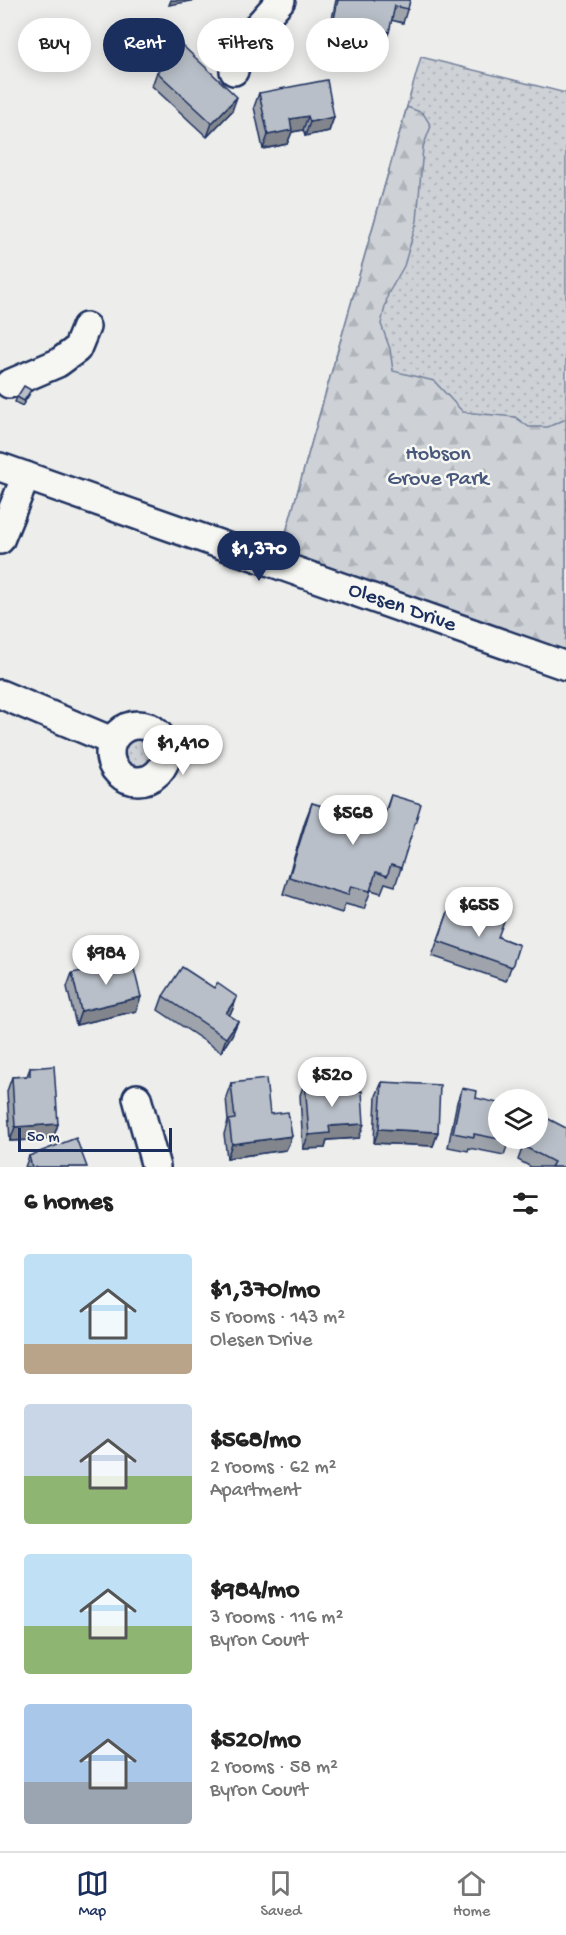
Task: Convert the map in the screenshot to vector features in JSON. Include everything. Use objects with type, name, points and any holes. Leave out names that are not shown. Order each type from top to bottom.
[{"type":"street","points":[[265,18],[281,0]]},
{"type":"street","points":[[3,386],[58,363],[77,349],[86,327]]},
{"type":"street","name":"Olesen Drive","points":[[0,467],[566,666]]},
{"type":"street","points":[[0,540],[26,476]]},
{"type":"street","points":[[0,694],[112,741]]},
{"type":"street","points":[[137,1098],[156,1167]]},
{"type":"green space","name":"Hobson Grove Park","points":[[421,57],[566,93],[566,652],[281,550]]},
{"type":"green space","points":[[407,107],[423,113],[431,126],[423,147],[417,221],[404,266],[388,294],[381,324],[390,349],[393,371],[434,381],[463,412],[515,417],[529,427],[548,427],[566,419],[566,652],[281,550]]},
{"type":"green space","points":[[139,738],[149,743],[154,753],[149,763],[139,768],[129,763],[124,753],[129,743]]},
{"type":"building","points":[[338,0],[410,0],[408,9],[395,6],[389,32],[389,18],[334,18]]},
{"type":"building","points":[[185,48],[197,59],[197,72],[211,72],[237,97],[212,123],[157,72],[185,72]]},
{"type":"building","points":[[327,80],[334,117],[310,122],[308,116],[290,119],[292,130],[268,135],[259,93]]},
{"type":"building","points":[[24,386],[31,390],[24,401],[17,397]]},
{"type":"building","points":[[391,795],[421,804],[401,868],[391,865],[387,876],[376,872],[370,891],[351,886],[348,895],[289,877],[312,803],[367,820],[369,813],[384,818]]},
{"type":"building","points":[[448,912],[478,922],[481,913],[504,921],[498,937],[519,945],[512,967],[438,941]]},
{"type":"building","points":[[132,961],[141,997],[81,1011],[72,973]]},
{"type":"building","points":[[182,967],[214,988],[217,983],[237,997],[226,1013],[238,1021],[226,1038],[163,996]]},
{"type":"building","points":[[54,1066],[58,1124],[15,1127],[12,1077],[30,1076],[30,1068]]},
{"type":"building","points":[[266,1079],[270,1114],[288,1112],[292,1136],[232,1144],[229,1120],[235,1119],[231,1083]]},
{"type":"building","points":[[322,1080],[323,1093],[362,1091],[364,1124],[329,1126],[330,1133],[309,1135],[305,1081]]},
{"type":"building","points":[[382,1082],[440,1085],[438,1132],[379,1129]]},
{"type":"building","points":[[462,1088],[477,1091],[476,1098],[488,1101],[488,1137],[453,1133]]},
{"type":"building","points":[[548,1119],[566,1128],[566,1167],[551,1167],[554,1162],[529,1149],[548,1149]]},
{"type":"building","points":[[76,1138],[87,1167],[32,1167],[29,1156]]}]
